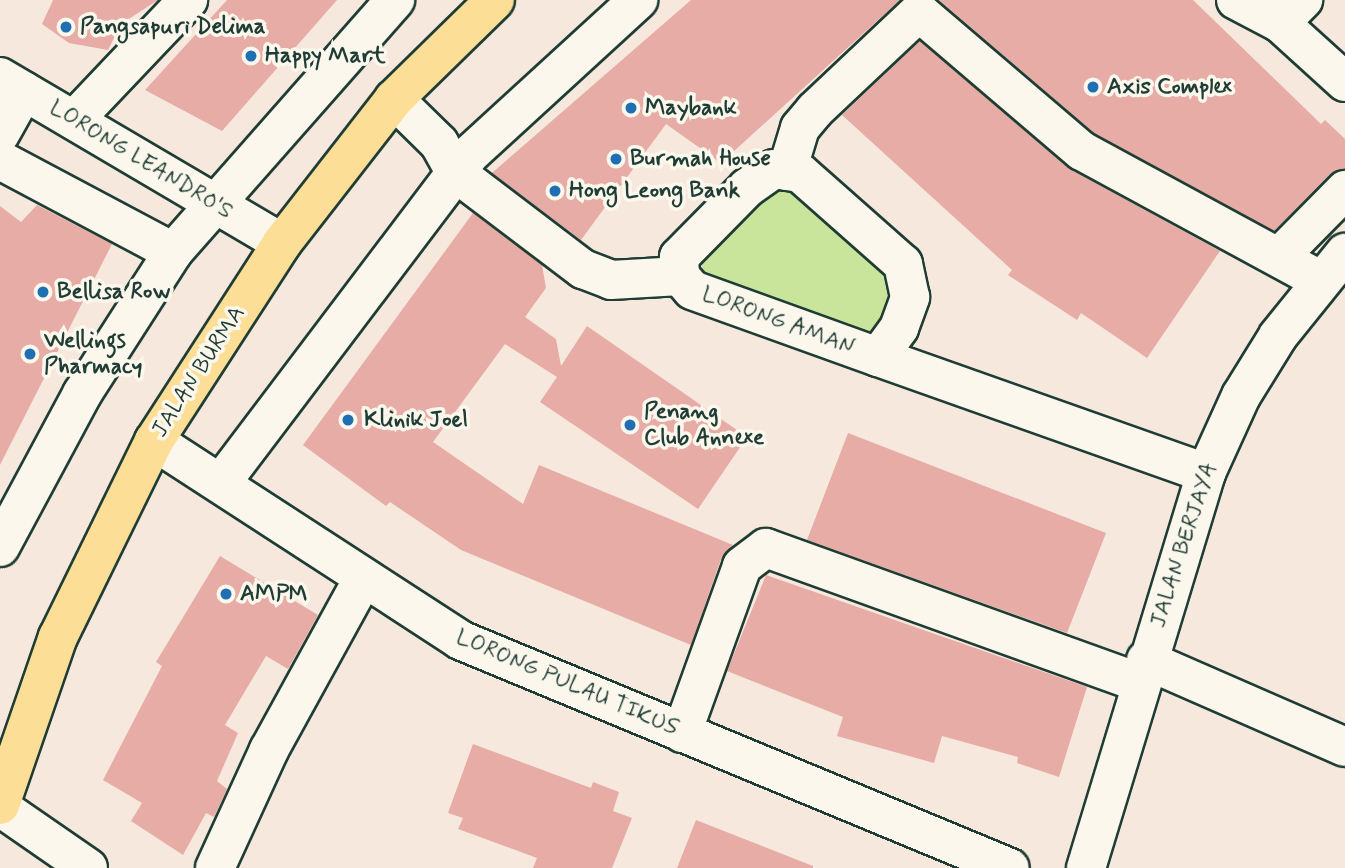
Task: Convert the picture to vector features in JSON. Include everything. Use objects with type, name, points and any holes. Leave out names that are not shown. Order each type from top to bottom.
[{"type":"main road","name":"JALAN BURMA","points":[[0,806],[58,637],[154,441],[282,243],[394,99],[495,0]]},
{"type":"street","points":[[74,120],[188,0]]},
{"type":"street","points":[[0,547],[82,394],[173,252],[212,203],[396,0]]},
{"type":"street","points":[[221,483],[454,172],[638,0]]},
{"type":"street","points":[[1237,0],[1291,12],[1345,82]]},
{"type":"street","points":[[787,171],[800,128],[815,110],[919,12],[1082,151],[1280,256],[1333,267]]},
{"type":"street","points":[[0,135],[12,84]]},
{"type":"street","name":"LORONG LEANDRO'S","points":[[12,84],[282,243]]},
{"type":"street","points":[[394,99],[439,143],[454,172],[583,269],[611,280],[680,276]]},
{"type":"street","points":[[0,160],[173,252]]},
{"type":"street","name":"LORONG AMAN","points":[[878,357],[899,328],[910,298],[903,264],[800,173],[775,169],[747,188],[679,257],[680,276],[692,290],[878,357],[1206,474]]},
{"type":"street","points":[[1280,256],[1345,190]]},
{"type":"street","name":"JALAN BERJAYA","points":[[1086,868],[1143,671],[1206,474],[1241,396],[1333,267]]},
{"type":"street","name":"LORONG PULAU TIKUS","points":[[154,441],[363,579],[472,646],[1010,868]]},
{"type":"street","points":[[682,733],[742,566],[766,548],[1143,671],[1345,747]]},
{"type":"street","points":[[215,868],[269,750],[363,579]]},
{"type":"street","points":[[0,806],[71,863]]},
{"type":"green space","points":[[785,185],[886,265],[893,302],[866,336],[712,281],[703,272],[701,260],[762,189]]},
{"type":"building","name":"Pangsapuri Delima","points":[[53,0],[158,0],[121,24],[108,50],[69,43],[42,24]]},
{"type":"building","points":[[227,0],[337,0],[222,131],[145,90]]},
{"type":"building","points":[[691,0],[900,0],[721,163],[666,124],[581,240],[492,173]]},
{"type":"building","points":[[939,0],[1193,0],[1321,124],[1325,120],[1345,139],[1345,169],[1329,175],[1274,231],[1094,133]]},
{"type":"building","points":[[920,41],[1068,168],[1220,251],[1147,358],[1081,313],[1077,320],[1008,275],[1012,270],[842,115]]},
{"type":"building","name":"Bellisa Row","points":[[37,205],[112,244],[0,465],[0,206],[21,222]]},
{"type":"building","points":[[473,213],[542,265],[546,288],[525,317],[556,339],[561,366],[587,326],[747,437],[698,509],[540,402],[557,377],[505,344],[433,442],[523,504],[539,465],[733,545],[721,559],[691,645],[461,550],[390,502],[386,506],[303,445]]},
{"type":"building","points":[[848,433],[1106,533],[1067,633],[807,540]]},
{"type":"building","points":[[220,556],[318,615],[288,669],[266,656],[225,725],[238,733],[217,781],[227,789],[214,817],[206,813],[183,855],[131,821],[142,803],[103,780],[162,666],[156,662]]},
{"type":"building","points":[[766,575],[1087,687],[1059,777],[1017,763],[1018,757],[942,736],[934,763],[837,736],[843,717],[727,671]]},
{"type":"building","points":[[473,744],[591,788],[593,782],[619,792],[613,811],[632,818],[612,868],[533,868],[537,858],[458,829],[463,818],[448,813]]},
{"type":"building","points":[[696,820],[813,866],[813,868],[677,868]]},
{"type":"place","name":"Pangsapuri Delima","points":[[66,27]]},
{"type":"place","name":"Happy Mart","points":[[251,56]]},
{"type":"place","name":"Axis Complex","points":[[1093,87]]},
{"type":"place","name":"Maybank","points":[[631,108]]},
{"type":"place","name":"Burmah House","points":[[616,159]]},
{"type":"place","name":"Hong Leong Bank","points":[[555,191]]},
{"type":"place","name":"Bellisa Row","points":[[43,292]]},
{"type":"place","name":"Wellings Pharmacy","points":[[30,354]]},
{"type":"place","name":"Klinik Joel","points":[[348,420]]},
{"type":"place","name":"Penang Club Annexe","points":[[630,425]]},
{"type":"place","name":"AMPM","points":[[226,594]]}]
